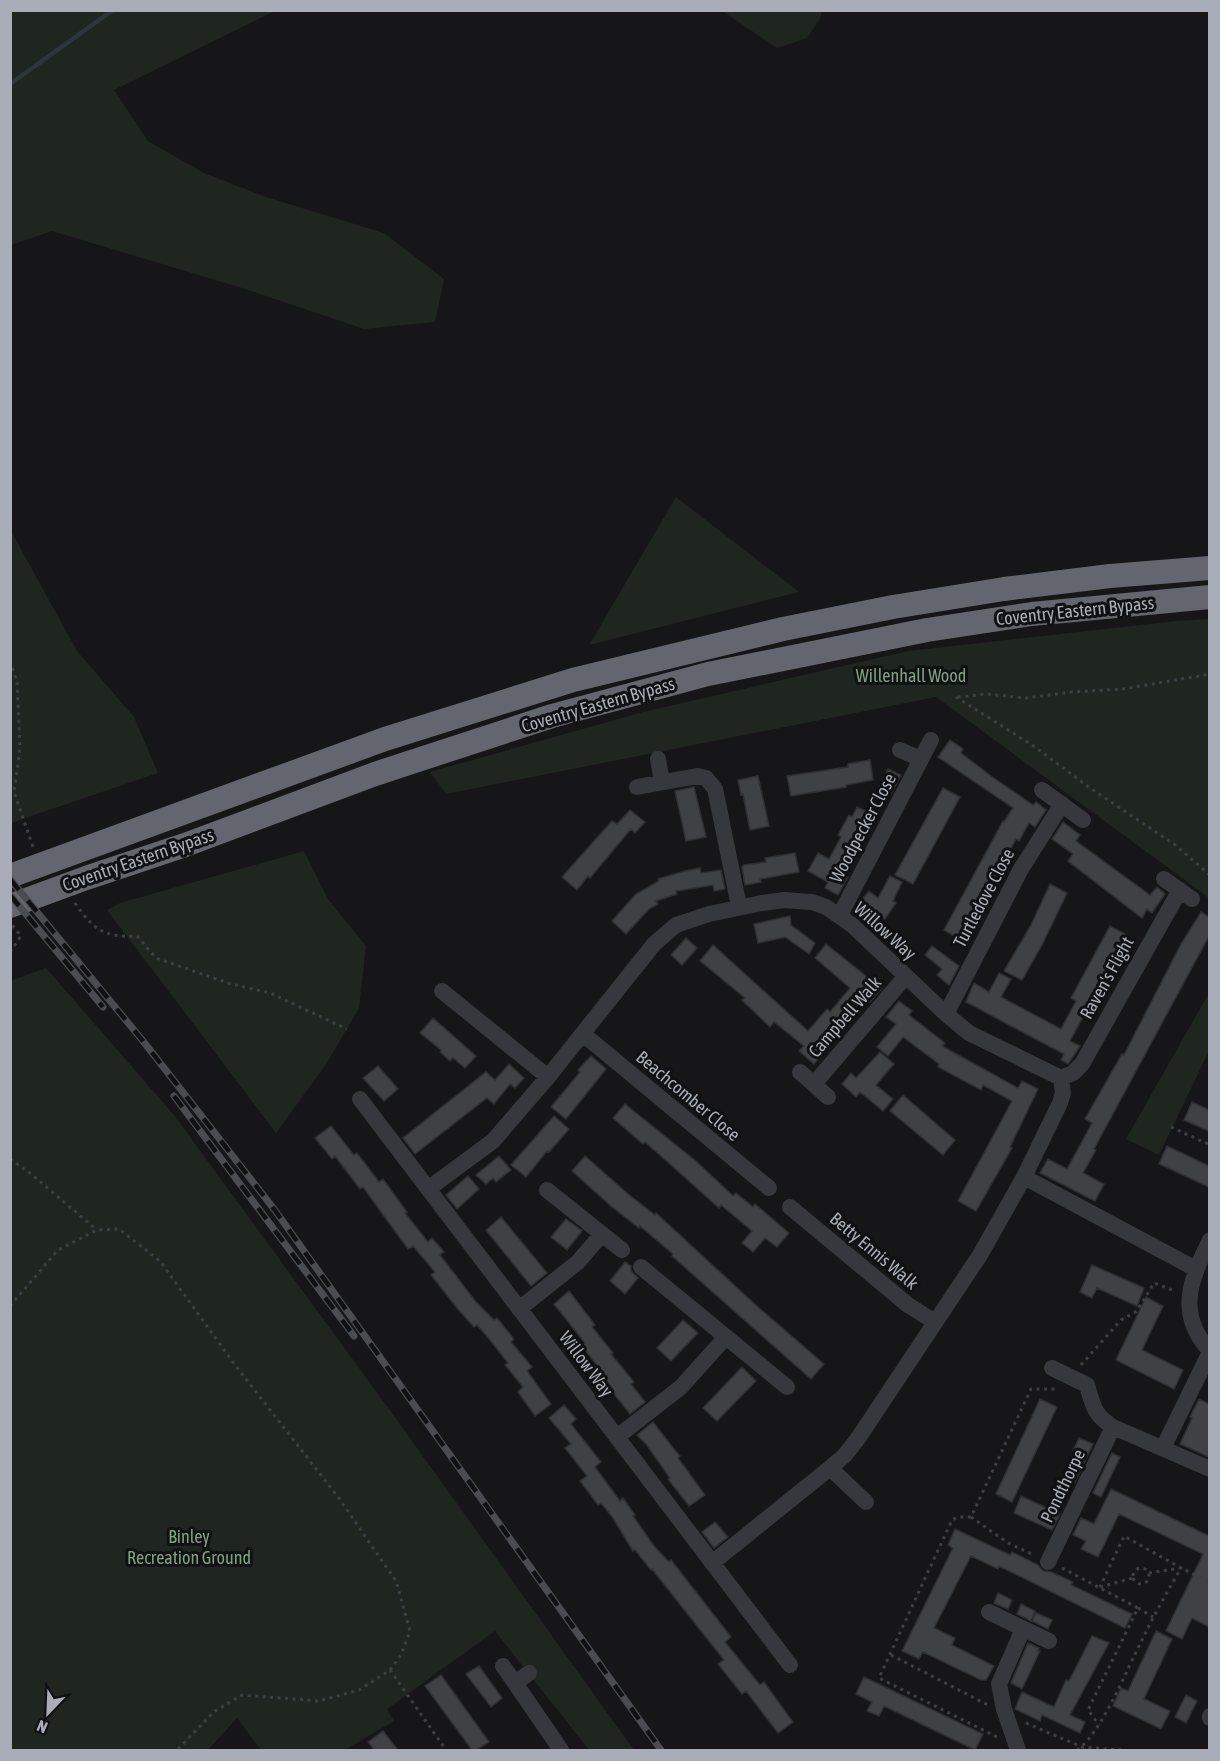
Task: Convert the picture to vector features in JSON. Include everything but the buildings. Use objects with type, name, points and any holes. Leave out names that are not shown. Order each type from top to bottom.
[{"type":"highway","name":"Coventry Eastern Bypass","points":[[10,876],[385,739],[573,680],[783,629],[893,607],[1004,589],[1110,576],[1209,568]]},
{"type":"highway","name":"Coventry Eastern Bypass","points":[[10,906],[185,845],[375,774],[530,723],[708,674],[927,630],[1032,614],[1209,597]]},
{"type":"street","name":"Woodpecker Close","points":[[840,915],[931,740]]},
{"type":"street","name":"Woodpecker Close","points":[[900,750],[921,759]]},
{"type":"street","points":[[658,759],[662,782]]},
{"type":"street","points":[[637,787],[698,776],[706,778],[713,785],[739,906]]},
{"type":"street","points":[[1042,790],[1083,820]]},
{"type":"street","name":"Turtledove Close","points":[[946,1014],[1021,869],[1062,804]]},
{"type":"street","name":"Raven's Flight","points":[[1061,1078],[1073,1073],[1082,1064],[1186,894],[1164,879]]},
{"type":"street","name":"Willow Way","points":[[428,1189],[493,1141],[665,933],[688,920],[739,906],[784,900],[801,901],[826,907],[840,915],[959,1026],[979,1039],[1061,1078]]},
{"type":"street","name":"Campbell Walk","points":[[814,1084],[906,976]]},
{"type":"street","points":[[442,991],[548,1077]]},
{"type":"street","name":"Beachcomber Close","points":[[583,1034],[769,1188]]},
{"type":"street","name":"Campbell Walk","points":[[800,1072],[828,1097]]},
{"type":"street","points":[[712,1563],[830,1468],[845,1455],[859,1437],[980,1255],[1024,1177],[1060,1103],[1063,1093],[1061,1078]]},
{"type":"street","name":"Willow Way","points":[[360,1099],[790,1665]]},
{"type":"street","points":[[1024,1177],[1196,1269]]},
{"type":"street","points":[[547,1190],[622,1250]]},
{"type":"street","name":"Betty Ennis Walk","points":[[790,1207],[908,1305],[935,1322]]},
{"type":"street","points":[[519,1309],[578,1262],[602,1234]]},
{"type":"street","points":[[1163,1448],[1209,1352],[1194,1328],[1189,1299],[1196,1269],[1209,1240]]},
{"type":"street","points":[[641,1267],[787,1387]]},
{"type":"street","points":[[617,1437],[681,1387],[726,1337]]},
{"type":"street","points":[[1052,1368],[1087,1385],[1095,1412],[1101,1420],[1209,1469]]},
{"type":"street","name":"Pondthorpe","points":[[1048,1562],[1113,1427]]},
{"type":"street","points":[[830,1468],[866,1502]]},
{"type":"street","points":[[989,1612],[1049,1641]]},
{"type":"street","points":[[1017,1749],[1004,1709],[999,1684],[1023,1629]]},
{"type":"street","points":[[502,1666],[561,1750]]},
{"type":"street","points":[[515,1683],[529,1673]]},
{"type":"path","points":[[1209,674],[1123,689],[1071,692],[1026,698],[987,694],[956,697],[1035,747],[1090,788],[1174,844],[1209,876]]},
{"type":"path","points":[[10,924],[21,936],[10,952]]},
{"type":"path","points":[[1171,1127],[1209,1145]]},
{"type":"path","points":[[10,1159],[97,1230]]},
{"type":"path","points":[[10,1306],[58,1250],[97,1230],[119,1229],[160,1261],[235,1365],[338,1497],[396,1581],[410,1630],[401,1655],[390,1670],[359,1690],[319,1701],[242,1695],[215,1711],[177,1750]]},
{"type":"path","points":[[971,1517],[1031,1389],[1069,1389],[1083,1360],[1121,1320],[1137,1311],[1154,1283],[1189,1299]]},
{"type":"path","points":[[1017,1749],[879,1678],[952,1520],[958,1517],[971,1517],[1008,1543],[1100,1587],[1153,1617]]},
{"type":"path","points":[[1100,1587],[1124,1536],[1209,1582]]},
{"type":"path","points":[[1140,1568],[1146,1569],[1149,1573],[1148,1581],[1143,1584],[1136,1583],[1133,1578],[1134,1572],[1140,1568]]},
{"type":"path","points":[[1149,1573],[1181,1568]]},
{"type":"path","points":[[1077,1750],[1099,1725],[1153,1617],[1181,1568]]},
{"type":"path","points":[[1100,1587],[1133,1578]]},
{"type":"path","points":[[1099,1725],[1088,1710],[1138,1608]]},
{"type":"path","points":[[390,1670],[446,1750]]},
{"type":"green space","points":[[10,11],[275,11],[114,90],[148,141],[204,173],[266,197],[384,233],[444,279],[435,322],[364,329],[242,288],[52,231],[11,245]]},
{"type":"green space","points":[[722,11],[822,11],[820,19],[807,38],[777,48]]},
{"type":"green space","points":[[676,497],[799,592],[589,645]]},
{"type":"green space","points":[[11,531],[77,651],[134,717],[158,773],[11,823]]},
{"type":"green space","name":"Willenhall Wood","points":[[1209,619],[1209,898],[936,697],[446,794],[430,772],[643,712],[908,651]]},
{"type":"green space","points":[[304,851],[328,899],[366,946],[359,1008],[327,1063],[276,1133],[107,910],[120,903]]},
{"type":"green space","name":"Binley Recreation Ground","points":[[46,968],[174,1115],[634,1750],[589,1750],[495,1631],[387,1709],[394,1721],[345,1750],[261,1750],[237,1718],[208,1750],[11,1750],[10,981]]},
{"type":"green space","points":[[1209,993],[1209,1051],[1159,1155],[1126,1139]]},
{"type":"waterway","points":[[10,84],[113,10]]},
{"type":"railway","points":[[10,879],[143,1041],[274,1209],[661,1750]]},
{"type":"railway","points":[[10,895],[103,1007]]},
{"type":"railway","points":[[174,1096],[354,1336]]}]
